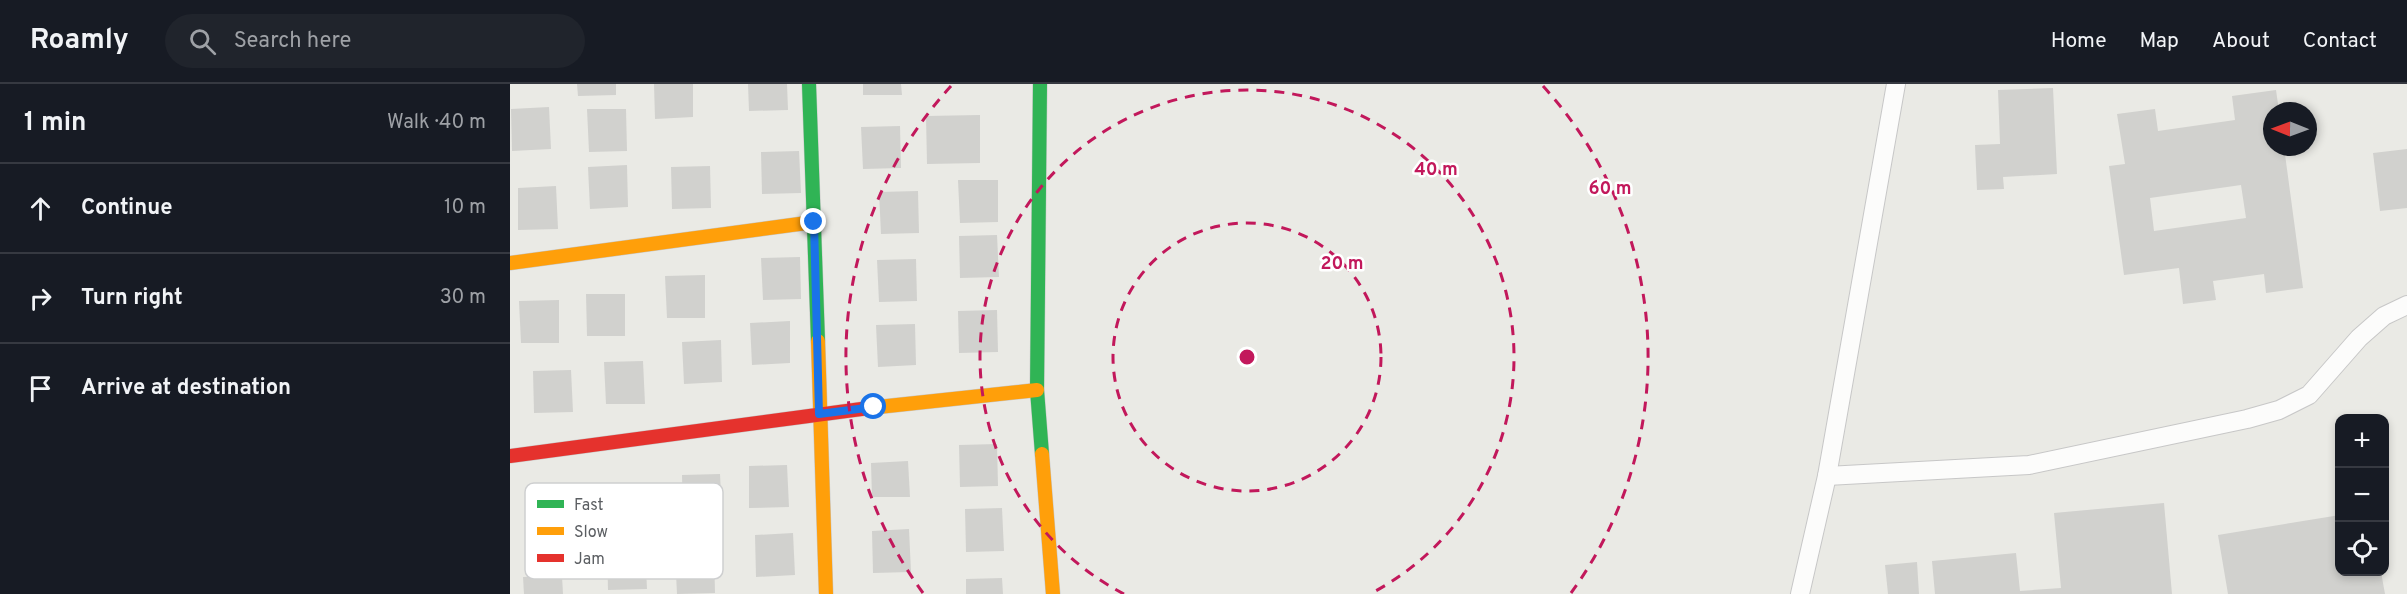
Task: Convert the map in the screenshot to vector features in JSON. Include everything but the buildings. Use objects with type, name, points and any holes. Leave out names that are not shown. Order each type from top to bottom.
[{"type":"street","points":[[810,84],[826,594]]},
{"type":"street","points":[[1040,84],[1037,390],[1053,594]]},
{"type":"street","points":[[510,263],[814,222]]},
{"type":"street","points":[[510,456],[819,414],[1037,390]]},
{"type":"lane","points":[[1800,594],[1827,476],[1896,84]]},
{"type":"lane","points":[[1827,476],[2029,465],[2247,419],[2279,410],[2309,395],[2359,338],[2384,316],[2407,305]]},
{"type":"traffic: fast","points":[[809,84],[818,341]]},
{"type":"traffic: fast","points":[[1040,84],[1037,390],[1042,454]]},
{"type":"traffic: slow","points":[[510,263],[814,222]]},
{"type":"traffic: slow","points":[[818,341],[826,594]]},
{"type":"traffic: slow","points":[[869,408],[1037,390]]},
{"type":"traffic: slow","points":[[1042,454],[1053,594]]},
{"type":"traffic: jam","points":[[510,456],[869,408]]},
{"type":"route","points":[[814,222],[819,414],[874,407]]}]
